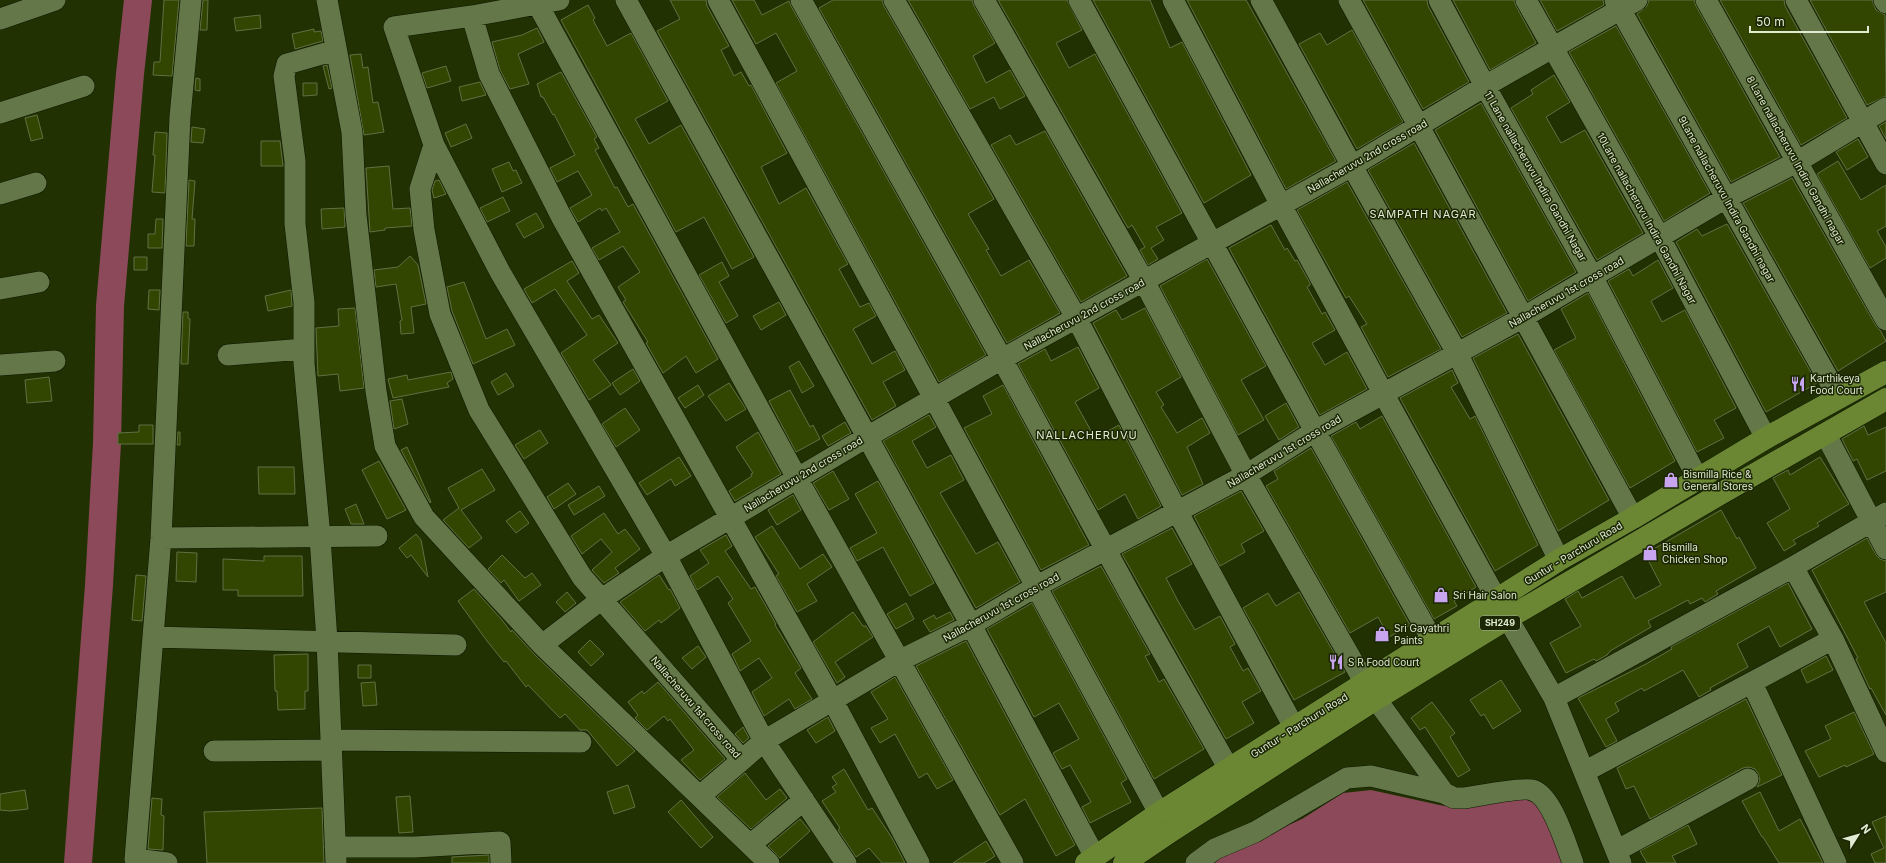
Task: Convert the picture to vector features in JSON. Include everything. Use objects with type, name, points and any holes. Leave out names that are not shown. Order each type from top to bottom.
[{"type":"main road","name":"Guntur - Parchuru Road","points":[[1124,863],[1371,691],[1503,609],[1559,560],[1633,518],[1766,438],[1886,372]]},
{"type":"main road","name":"Guntur - Parchuru Road","points":[[1091,860],[1159,813],[1294,727],[1371,691],[1433,641],[1503,609],[1720,494],[1886,399]]},
{"type":"street","points":[[0,19],[55,0]]},
{"type":"street","points":[[167,863],[135,860],[161,538],[180,117],[191,0]]},
{"type":"street","points":[[327,0],[352,132],[357,223],[376,391],[385,446],[424,517],[542,645],[769,863]]},
{"type":"street","points":[[559,0],[484,9],[394,27],[434,146],[500,272],[666,556],[764,741],[846,863]]},
{"type":"street","points":[[626,0],[971,625],[1091,860]]},
{"type":"street","points":[[718,0],[933,400],[1037,586],[1159,813]]},
{"type":"street","points":[[801,0],[1229,769]]},
{"type":"street","points":[[894,0],[1077,319],[1177,511],[1294,727]]},
{"type":"street","points":[[984,0],[1144,281],[1246,475],[1371,691],[1444,793]]},
{"type":"street","points":[[1078,0],[1315,431],[1433,641]]},
{"type":"street","points":[[1173,0],[1280,205],[1503,609],[1554,698],[1618,857],[1748,779]]},
{"type":"street","points":[[1261,0],[1457,353],[1559,560]]},
{"type":"street","points":[[1349,0],[1420,126],[1522,318],[1633,518]]},
{"type":"street","name":"11 Lane nallacheruvu Indira Gandhi Nagar","points":[[1439,0],[1485,86],[1592,276],[1698,479]]},
{"type":"street","name":"10Lane nallacheruvu Indira Gandhi Nagar","points":[[1526,0],[1660,238],[1766,438]]},
{"type":"street","name":"8 Lane nallacheruvu Indira Gandhi nagar","points":[[1706,0],[1886,320]]},
{"type":"street","points":[[1796,0],[1886,164]]},
{"type":"street","points":[[537,3],[797,478],[1013,863]]},
{"type":"street","name":"Nallacheruvu 2nd cross road","points":[[542,645],[602,599],[666,556],[730,517],[867,436],[933,400],[1002,359],[1352,166],[1485,86],[1552,48],[1624,3]]},
{"type":"street","name":"9Lane nallacheruvu Indira Gandhi nagar","points":[[1624,3],[1726,198],[1839,398]]},
{"type":"street","points":[[484,9],[489,74],[562,218],[833,701],[919,863]]},
{"type":"street","points":[[336,50],[287,64],[284,76],[295,161],[295,224],[304,302],[304,363],[320,537],[327,641],[335,855],[416,855],[500,842],[501,863]]},
{"type":"street","points":[[0,113],[84,86]]},
{"type":"street","name":"Nallacheruvu 1st cross road","points":[[434,146],[420,189],[424,230],[440,314],[479,410],[582,577],[742,760],[764,741],[900,661],[971,625],[1037,586],[1107,551],[1177,511],[1246,475],[1315,431],[1522,318],[1726,198],[1797,162],[1886,108]]},
{"type":"street","points":[[0,194],[36,183]]},
{"type":"street","points":[[0,289],[39,282]]},
{"type":"street","points":[[228,355],[304,349]]},
{"type":"street","points":[[0,366],[55,361]]},
{"type":"street","points":[[1826,434],[1879,517],[1886,549]]},
{"type":"street","points":[[1554,698],[1793,567],[1879,517]]},
{"type":"street","points":[[161,538],[377,536]]},
{"type":"street","points":[[1793,567],[1833,639],[1886,752]]},
{"type":"street","points":[[153,636],[456,645]]},
{"type":"street","points":[[1584,772],[1833,639]]},
{"type":"street","points":[[1752,683],[1836,863]]},
{"type":"street","points":[[214,751],[331,745],[581,742]]},
{"type":"street","points":[[700,796],[742,760]]},
{"type":"street","points":[[1196,863],[1215,849],[1255,832],[1347,778],[1371,776],[1444,793],[1454,798],[1531,789],[1542,795],[1551,808],[1573,863]]},
{"type":"street","points":[[750,845],[804,800]]},
{"type":"shaded area","points":[[1371,790],[1444,806],[1480,804],[1522,798],[1534,803],[1548,817],[1568,863],[1215,863],[1219,856],[1302,819],[1343,793]]},
{"type":"building","points":[[164,0],[179,0],[172,76],[153,75],[154,62],[160,62]]},
{"type":"building","points":[[203,0],[208,0],[207,30],[200,30]]},
{"type":"building","points":[[670,0],[706,0],[707,6],[729,46],[721,50],[734,76],[741,72],[749,86],[751,85],[787,153],[761,167],[779,204],[806,188],[848,264],[839,269],[860,307],[869,303],[876,316],[853,329],[872,364],[895,351],[905,370],[883,382],[896,406],[872,420],[657,31],[680,19]]},
{"type":"building","points":[[732,0],[754,0],[762,15],[789,1],[986,355],[939,382],[776,83],[797,71],[776,33],[756,44]]},
{"type":"building","points":[[833,0],[882,0],[994,199],[968,214],[989,249],[986,250],[1001,276],[1029,260],[1060,313],[1007,343],[819,8]]},
{"type":"building","points":[[908,0],[972,0],[995,43],[973,56],[986,83],[1010,70],[1025,96],[1000,109],[994,97],[970,109]]},
{"type":"building","points":[[998,0],[1067,0],[1082,30],[1056,43],[1069,68],[1095,54],[1182,213],[1156,227],[1164,240],[1151,248],[1158,259],[1148,265],[1140,250],[1145,247],[1132,225],[1128,228]]},
{"type":"building","points":[[1093,0],[1150,0],[1170,48],[1182,42],[1251,175],[1204,203]]},
{"type":"building","points":[[1187,0],[1246,0],[1336,161],[1286,189]]},
{"type":"building","points":[[1363,0],[1427,0],[1428,6],[1469,82],[1423,109]]},
{"type":"building","points":[[1453,0],[1514,0],[1536,43],[1490,70]]},
{"type":"building","points":[[1540,0],[1603,0],[1604,5],[1557,31]]},
{"type":"building","points":[[1649,0],[1694,0],[1780,157],[1731,182],[1637,14],[1647,6]]},
{"type":"building","points":[[1720,0],[1784,0],[1785,6],[1847,118],[1801,145]]},
{"type":"building","points":[[1810,0],[1872,0],[1876,10],[1885,15],[1886,96],[1867,105]]},
{"type":"building","points":[[588,5],[595,18],[593,20],[607,46],[631,33],[668,101],[635,119],[649,144],[681,125],[754,257],[732,269],[704,217],[676,232],[561,20]]},
{"type":"building","points":[[260,15],[261,28],[236,31],[234,18]]},
{"type":"building","points":[[1616,26],[1710,193],[1664,221],[1569,52]]},
{"type":"building","points":[[537,28],[544,42],[518,54],[529,84],[510,89],[500,70],[492,42],[522,35]]},
{"type":"building","points":[[314,29],[314,32],[321,31],[323,41],[295,49],[292,34]]},
{"type":"building","points":[[1352,30],[1403,122],[1357,149],[1299,44],[1320,33],[1327,45]]},
{"type":"building","points":[[361,54],[363,68],[368,67],[373,103],[378,102],[384,132],[364,135],[350,55]]},
{"type":"building","points":[[327,65],[332,88],[329,89],[323,66]]},
{"type":"building","points":[[446,66],[451,81],[427,88],[422,73]]},
{"type":"building","points":[[561,72],[597,137],[594,139],[599,148],[595,150],[615,188],[617,187],[628,207],[633,204],[718,359],[696,373],[686,356],[663,373],[646,343],[648,342],[623,302],[626,300],[618,287],[640,272],[623,246],[599,260],[592,248],[620,232],[606,208],[602,211],[600,208],[578,222],[570,208],[592,195],[578,171],[557,182],[550,168],[575,155],[554,114],[553,115],[543,97],[541,97],[537,84]]},
{"type":"building","points":[[1554,75],[1570,102],[1546,117],[1561,143],[1585,130],[1643,233],[1597,260],[1511,108],[1533,94],[1531,90]]},
{"type":"building","points":[[196,78],[200,79],[200,91],[195,90]]},
{"type":"building","points":[[480,82],[486,95],[462,101],[459,87]]},
{"type":"building","points":[[303,83],[317,83],[317,95],[303,96]]},
{"type":"building","points":[[1481,103],[1576,272],[1528,301],[1435,130]]},
{"type":"building","points":[[37,115],[43,138],[31,141],[25,118]]},
{"type":"building","points":[[1886,122],[1886,139],[1879,126]]},
{"type":"building","points":[[466,124],[472,138],[451,147],[445,133]]},
{"type":"building","points":[[192,127],[205,129],[203,143],[191,142]]},
{"type":"building","points":[[1045,131],[1127,276],[1081,302],[991,145],[1010,135],[1016,145]]},
{"type":"building","points":[[155,132],[167,133],[165,193],[152,192]]},
{"type":"building","points":[[1858,139],[1868,157],[1847,170],[1836,152]]},
{"type":"building","points":[[261,141],[280,141],[283,166],[261,166]]},
{"type":"building","points":[[1414,143],[1507,313],[1462,337],[1368,170]]},
{"type":"building","points":[[1838,161],[1861,200],[1886,185],[1886,226],[1877,231],[1886,247],[1886,258],[1870,268],[1817,174]]},
{"type":"building","points":[[509,162],[513,171],[516,170],[522,183],[502,192],[492,169]]},
{"type":"building","points":[[389,166],[393,209],[410,208],[412,226],[385,228],[385,230],[370,232],[366,168]]},
{"type":"building","points":[[1792,178],[1886,341],[1838,371],[1743,203]]},
{"type":"building","points":[[189,180],[195,181],[192,219],[195,219],[194,246],[186,246]]},
{"type":"building","points":[[439,180],[446,194],[434,198],[432,190],[435,181]]},
{"type":"building","points":[[1347,182],[1441,349],[1388,377],[1361,327],[1367,324],[1349,296],[1346,298],[1297,210]]},
{"type":"building","points":[[503,197],[510,211],[487,222],[480,208]]},
{"type":"building","points":[[344,208],[345,227],[322,229],[321,209]]},
{"type":"building","points":[[536,213],[544,227],[524,238],[516,224]]},
{"type":"building","points":[[156,219],[163,219],[162,248],[148,248],[148,234],[155,234]]},
{"type":"building","points":[[1727,224],[1817,383],[1766,412],[1676,242],[1697,229],[1702,236]]},
{"type":"building","points":[[1271,225],[1285,250],[1287,248],[1295,261],[1297,260],[1310,283],[1307,287],[1322,314],[1325,312],[1335,330],[1312,343],[1325,365],[1347,352],[1367,389],[1320,415],[1229,248]]},
{"type":"building","points":[[410,256],[418,265],[426,304],[411,307],[414,333],[401,334],[400,321],[402,320],[396,284],[376,287],[374,270],[398,267]]},
{"type":"building","points":[[134,257],[147,257],[147,270],[134,270]]},
{"type":"building","points":[[1207,259],[1266,366],[1241,380],[1264,420],[1238,435],[1160,286]]},
{"type":"building","points":[[1658,260],[1673,288],[1651,301],[1662,322],[1685,310],[1736,408],[1714,420],[1724,438],[1697,452],[1608,281],[1629,269],[1633,276]]},
{"type":"building","points":[[572,261],[579,273],[567,281],[592,319],[599,315],[618,343],[593,360],[611,385],[589,400],[561,353],[587,335],[555,289],[532,303],[524,289]]},
{"type":"building","points":[[722,262],[729,276],[719,282],[738,316],[726,323],[699,275]]},
{"type":"building","points":[[464,282],[486,339],[507,329],[515,345],[473,364],[452,311],[447,287]]},
{"type":"building","points":[[149,290],[160,290],[159,310],[148,309]]},
{"type":"building","points":[[291,290],[292,306],[268,311],[265,296]]},
{"type":"building","points":[[1588,293],[1675,461],[1630,488],[1554,350],[1576,338],[1561,309]]},
{"type":"building","points":[[779,302],[786,315],[761,330],[753,316]]},
{"type":"building","points":[[355,308],[364,388],[340,391],[338,374],[318,376],[316,328],[339,326],[338,309]]},
{"type":"building","points":[[1145,308],[1181,377],[1156,392],[1164,405],[1161,407],[1177,433],[1202,418],[1210,433],[1187,447],[1203,484],[1182,495],[1093,323],[1116,310],[1122,320]]},
{"type":"building","points":[[183,312],[188,312],[188,318],[190,319],[188,364],[181,364]]},
{"type":"building","points":[[1518,334],[1609,500],[1558,531],[1473,358]]},
{"type":"building","points":[[1078,347],[1099,388],[1075,402],[1095,438],[1119,425],[1161,506],[1138,519],[1125,494],[1098,510],[1018,364],[1045,349],[1051,361]]},
{"type":"building","points":[[799,361],[814,386],[802,393],[789,367]]},
{"type":"building","points":[[633,369],[640,381],[620,395],[612,383]]},
{"type":"building","points":[[1452,370],[1458,383],[1451,387],[1470,419],[1475,416],[1538,545],[1495,571],[1400,398]]},
{"type":"building","points":[[451,372],[453,379],[447,383],[449,387],[393,398],[388,379],[407,375],[408,380]]},
{"type":"building","points":[[506,373],[514,386],[498,395],[491,382]]},
{"type":"building","points":[[49,377],[52,401],[27,403],[25,380]]},
{"type":"building","points":[[729,383],[746,409],[726,421],[708,396]]},
{"type":"building","points":[[698,385],[704,395],[685,408],[678,398]]},
{"type":"building","points":[[1003,385],[1089,545],[1041,570],[964,428],[992,414],[983,396]]},
{"type":"building","points":[[790,390],[810,427],[813,425],[820,439],[796,452],[769,401]]},
{"type":"building","points":[[402,399],[408,424],[394,429],[390,401]]},
{"type":"building","points":[[1286,403],[1299,427],[1279,440],[1265,416]]},
{"type":"building","points":[[625,408],[640,430],[616,447],[602,424]]},
{"type":"building","points":[[929,415],[936,427],[912,441],[927,468],[951,455],[964,480],[940,493],[976,554],[998,542],[1020,582],[976,608],[883,441]]},
{"type":"building","points":[[1382,416],[1476,587],[1454,601],[1457,606],[1434,619],[1331,436],[1356,422],[1360,429]]},
{"type":"building","points":[[845,422],[851,433],[828,446],[822,436]]},
{"type":"building","points":[[139,425],[153,425],[153,444],[118,444],[118,433],[139,432]]},
{"type":"building","points":[[1864,426],[1868,435],[1886,427],[1886,471],[1867,480],[1857,459],[1853,461],[1842,439]]},
{"type":"building","points":[[540,430],[548,443],[524,459],[515,445]]},
{"type":"building","points":[[178,432],[180,432],[180,445],[177,445]]},
{"type":"building","points":[[758,432],[781,474],[735,501],[729,491],[752,476],[751,474],[753,473],[736,447]]},
{"type":"building","points":[[407,447],[431,502],[430,503],[401,450]]},
{"type":"building","points":[[1311,448],[1410,625],[1389,637],[1378,617],[1350,633],[1266,486],[1278,479],[1274,471]]},
{"type":"building","points":[[679,457],[691,476],[675,486],[671,479],[647,495],[639,483]]},
{"type":"building","points":[[1820,457],[1849,504],[1817,523],[1819,526],[1793,540],[1796,544],[1784,551],[1767,523],[1790,509],[1773,478],[1788,470],[1790,475]]},
{"type":"building","points":[[379,461],[406,510],[387,519],[362,470]]},
{"type":"building","points":[[258,467],[294,467],[295,494],[259,494]]},
{"type":"building","points":[[482,469],[495,490],[461,510],[482,538],[469,548],[443,520],[459,508],[448,488]]},
{"type":"building","points":[[833,471],[849,499],[829,510],[813,483]]},
{"type":"building","points":[[878,481],[934,583],[910,596],[883,547],[857,561],[850,548],[877,533],[855,494]]},
{"type":"building","points":[[568,483],[576,494],[554,509],[547,497]]},
{"type":"building","points":[[599,486],[605,496],[574,515],[568,505]]},
{"type":"building","points":[[1241,491],[1264,531],[1241,544],[1245,552],[1220,566],[1194,516]]},
{"type":"building","points":[[793,495],[801,510],[777,525],[768,510]]},
{"type":"building","points":[[356,504],[364,524],[351,524],[345,509]]},
{"type":"building","points":[[1721,510],[1737,539],[1739,537],[1756,568],[1716,591],[1718,594],[1705,602],[1702,598],[1690,604],[1688,600],[1648,621],[1651,627],[1610,651],[1607,655],[1596,661],[1594,659],[1566,673],[1550,643],[1581,626],[1565,599],[1578,591],[1582,598],[1622,576],[1635,599],[1661,585],[1645,554]]},
{"type":"building","points":[[520,511],[529,523],[516,533],[506,521]]},
{"type":"building","points":[[604,513],[618,534],[625,529],[640,549],[615,568],[619,573],[604,583],[592,570],[612,552],[601,539],[582,554],[571,536]]},
{"type":"building","points":[[772,526],[800,569],[823,554],[832,567],[807,584],[817,601],[797,612],[776,576],[779,574],[755,537]]},
{"type":"building","points":[[1172,528],[1192,564],[1166,578],[1178,601],[1195,630],[1220,616],[1235,644],[1230,647],[1243,671],[1248,668],[1261,691],[1242,702],[1254,723],[1226,739],[1122,554]]},
{"type":"building","points":[[416,534],[421,540],[428,577],[411,555],[407,558],[399,548]]},
{"type":"building","points":[[726,535],[732,546],[725,551],[751,589],[755,587],[776,624],[775,625],[801,668],[795,673],[812,699],[795,709],[789,699],[764,716],[752,692],[772,678],[759,658],[740,671],[732,654],[751,641],[728,603],[733,599],[718,576],[697,590],[690,576],[709,563],[700,550]]},
{"type":"building","points":[[1867,538],[1876,555],[1880,559],[1886,561],[1886,592],[1864,602],[1886,643],[1886,715],[1871,688],[1870,689],[1856,659],[1858,658],[1812,570]]},
{"type":"building","points":[[177,552],[197,553],[196,582],[176,581]]},
{"type":"building","points":[[502,555],[525,578],[532,573],[541,585],[519,601],[504,580],[501,583],[488,569]]},
{"type":"building","points":[[264,556],[302,556],[303,596],[238,596],[238,590],[223,590],[223,559],[264,561]]},
{"type":"building","points":[[1101,566],[1150,654],[1145,656],[1159,682],[1164,679],[1204,749],[1154,779],[1052,591]]},
{"type":"building","points":[[136,575],[146,576],[142,621],[132,620]]},
{"type":"building","points":[[659,575],[669,590],[670,589],[680,608],[661,623],[659,620],[645,631],[620,602]]},
{"type":"building","points":[[1788,583],[1812,629],[1780,647],[1769,626],[1737,644],[1748,667],[1710,688],[1711,690],[1699,697],[1683,670],[1644,691],[1642,688],[1615,703],[1619,711],[1606,720],[1617,741],[1606,747],[1578,698],[1646,664],[1672,649],[1671,647]]},
{"type":"building","points":[[474,589],[511,632],[512,630],[534,654],[635,751],[617,766],[587,730],[580,730],[565,714],[560,718],[528,685],[526,687],[506,661],[504,662],[487,641],[458,601]]},
{"type":"building","points":[[567,592],[576,603],[565,612],[556,602]]},
{"type":"building","points":[[1299,592],[1345,672],[1294,700],[1243,608],[1268,593],[1276,606]]},
{"type":"building","points":[[906,603],[914,619],[896,629],[887,614]]},
{"type":"building","points":[[1032,603],[1127,779],[1121,783],[1131,802],[1090,823],[1082,807],[1091,802],[1070,765],[1062,769],[1053,753],[1079,739],[1059,703],[1034,717],[987,629]]},
{"type":"building","points":[[853,612],[863,626],[866,626],[873,637],[835,662],[845,677],[837,683],[813,642]]},
{"type":"building","points":[[950,612],[954,620],[930,632],[923,621],[934,615],[936,619]]},
{"type":"building","points":[[590,640],[604,654],[591,666],[578,652]]},
{"type":"building","points":[[966,641],[1075,845],[1056,856],[1025,799],[1000,815],[916,666]]},
{"type":"building","points":[[698,646],[706,657],[692,669],[682,658]]},
{"type":"building","points":[[308,654],[308,691],[305,691],[305,709],[278,710],[277,691],[275,691],[274,655]]},
{"type":"building","points":[[1826,656],[1833,670],[1807,683],[1801,670]]},
{"type":"building","points":[[358,665],[371,665],[371,678],[358,678]]},
{"type":"building","points":[[895,677],[953,780],[937,789],[927,773],[919,778],[895,734],[880,743],[871,728],[888,719],[871,692]]},
{"type":"building","points":[[1501,680],[1521,711],[1493,729],[1484,714],[1481,716],[1470,700]]},
{"type":"building","points":[[375,682],[377,705],[363,706],[361,683]]},
{"type":"building","points":[[658,682],[725,759],[700,780],[681,760],[694,750],[670,719],[668,721],[664,716],[647,730],[635,718],[638,715],[628,702],[642,691],[644,694]]},
{"type":"building","points":[[1746,699],[1782,775],[1757,787],[1760,780],[1758,773],[1755,769],[1749,767],[1743,768],[1650,819],[1634,786],[1626,789],[1617,768]]},
{"type":"building","points":[[1432,702],[1455,733],[1450,737],[1470,770],[1458,777],[1425,727],[1420,730],[1411,718]]},
{"type":"building","points":[[1854,712],[1874,754],[1819,777],[1805,751],[1831,739],[1825,726]]},
{"type":"building","points":[[828,717],[835,731],[816,743],[807,730]]},
{"type":"building","points":[[743,727],[749,738],[743,743],[735,734]]},
{"type":"building","points":[[844,769],[868,810],[872,808],[892,838],[905,863],[882,863],[869,848],[856,857],[838,830],[840,828],[822,801],[836,792],[832,787],[837,784],[832,777]]},
{"type":"building","points":[[745,773],[766,800],[780,789],[787,798],[751,829],[717,797]]},
{"type":"building","points":[[628,785],[635,807],[614,814],[607,792]]},
{"type":"building","points":[[25,790],[28,809],[10,811],[0,810],[0,794]]},
{"type":"building","points":[[1760,792],[1779,831],[1800,819],[1823,863],[1779,863],[1762,837],[1742,801]]},
{"type":"building","points":[[410,796],[413,832],[399,833],[396,797]]},
{"type":"building","points":[[152,798],[162,799],[161,815],[164,816],[163,850],[148,849]]},
{"type":"building","points":[[681,800],[713,837],[701,848],[668,812]]},
{"type":"building","points":[[322,808],[324,863],[207,863],[204,812]]},
{"type":"building","points":[[1886,816],[1886,863],[1875,863],[1871,854],[1884,848],[1872,822]]},
{"type":"building","points":[[800,819],[810,831],[780,858],[768,846]]},
{"type":"building","points":[[1688,825],[1697,844],[1672,856],[1676,863],[1647,863],[1640,851]]},
{"type":"building","points":[[986,841],[995,856],[984,863],[953,863]]},
{"type":"building","points":[[489,855],[489,863],[452,863],[452,857]]},
{"type":"waterway","points":[[78,863],[99,585],[107,443],[110,306],[130,74],[138,0]]},
{"type":"place","name":"Karthikeya Food Court","points":[[1798,384]]},
{"type":"place","name":"Bismilla Rice & General Stores","points":[[1671,480]]},
{"type":"place","name":"Bismilla Chicken Shop","points":[[1650,553]]},
{"type":"place","name":"Sri Hair Salon","points":[[1441,595]]},
{"type":"place","name":"Sri Gayathri Paints","points":[[1382,634]]},
{"type":"place","name":"S R Food Court","points":[[1336,662]]},
{"type":"district","name":"SAMPATH NAGAR","points":[[1423,214]]},
{"type":"district","name":"NALLACHERUVU","points":[[1087,435]]}]
